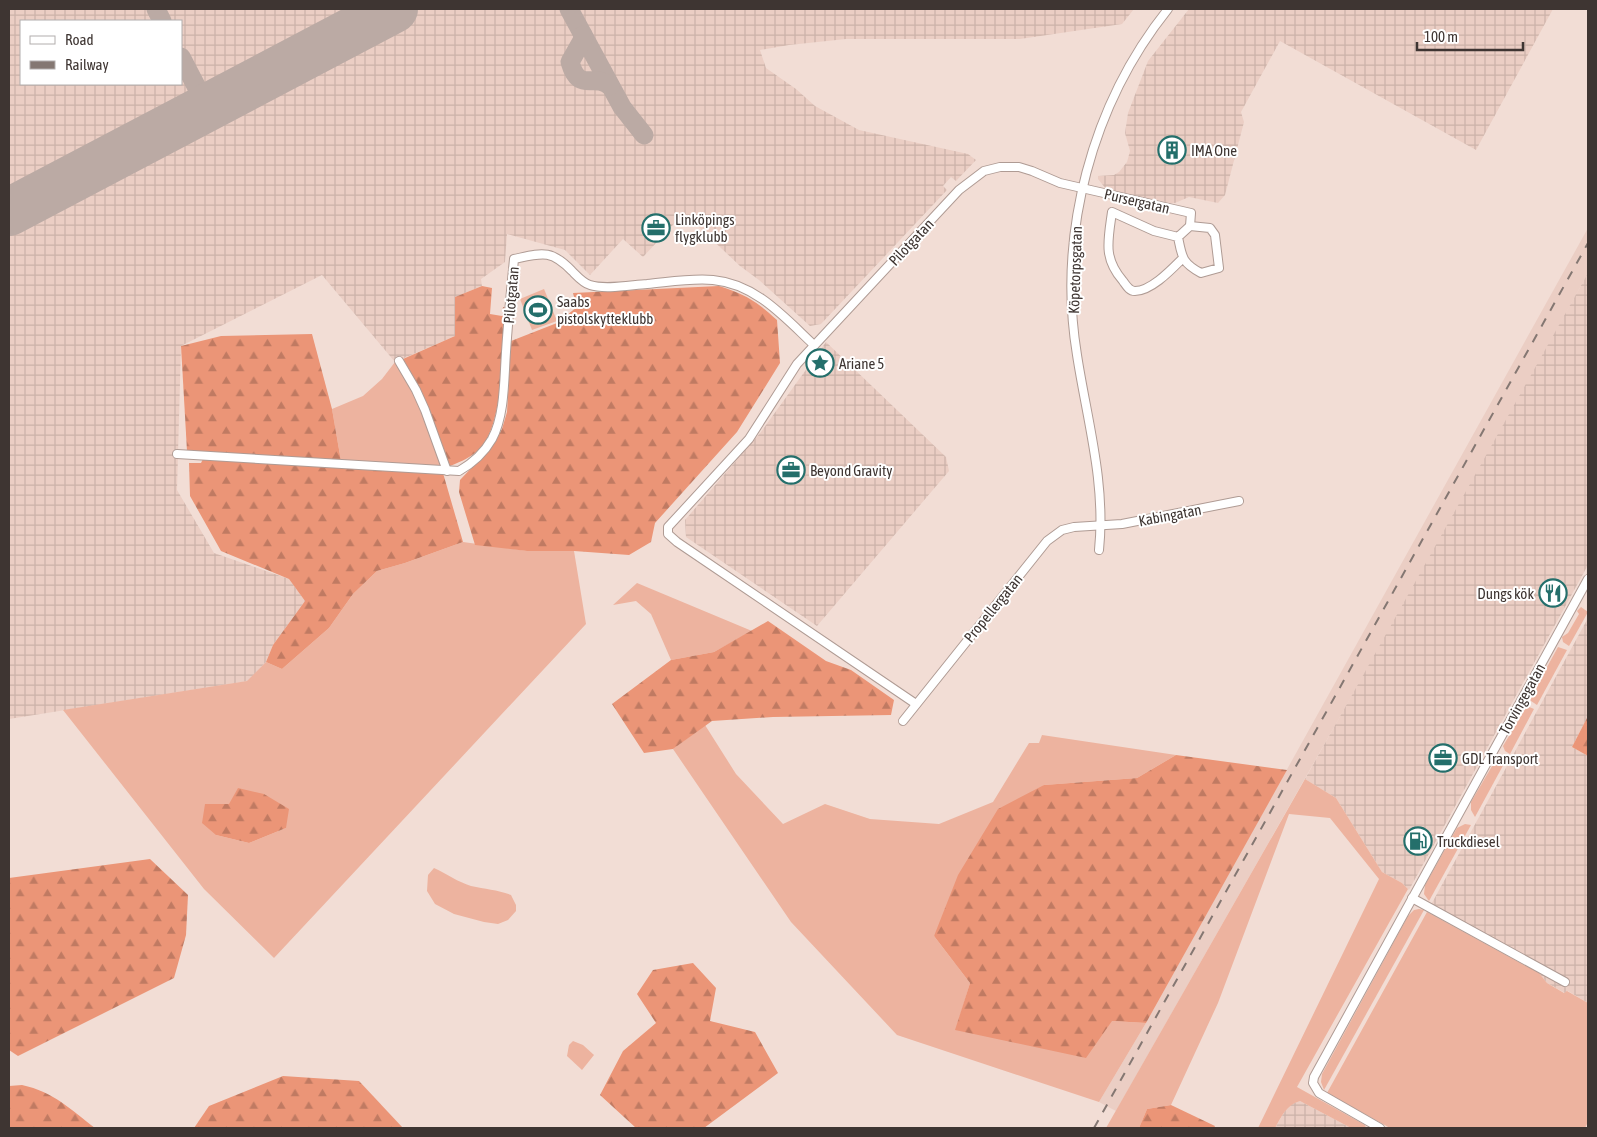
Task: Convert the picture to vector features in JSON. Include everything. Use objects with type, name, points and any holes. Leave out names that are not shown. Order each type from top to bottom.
[{"type":"street","name":"Köpetorpsgatan","points":[[1099,550],[1101,525],[1099,482],[1077,354],[1072,304],[1072,256],[1076,219],[1097,140],[1118,88],[1147,37],[1168,9]]},
{"type":"street","name":"Pilotgatan","points":[[177,454],[459,471],[483,453],[493,438],[499,422],[514,259],[535,254],[555,256],[581,280],[590,285],[601,287],[696,280],[713,280],[732,285],[764,299],[814,345],[960,190],[984,171],[1000,167],[1019,167],[1060,184],[1083,188]]},
{"type":"street","name":"Pursergatan","points":[[1083,188],[1191,213],[1190,226]]},
{"type":"street","points":[[1178,237],[1154,231],[1112,212],[1108,235],[1108,253],[1116,272],[1130,290],[1136,291],[1152,284],[1182,259]]},
{"type":"street","points":[[1190,226],[1210,228],[1215,235],[1219,268],[1201,273],[1190,268],[1182,259],[1178,237],[1190,226]]},
{"type":"street","points":[[814,345],[787,378],[748,439],[668,528],[668,534],[677,542],[916,704]]},
{"type":"street","points":[[399,360],[416,390],[447,471]]},
{"type":"street","name":"Kabingatan","points":[[1101,525],[1122,524],[1239,501]]},
{"type":"street","name":"Propellergatan","points":[[903,721],[1047,542],[1062,530],[1082,525],[1101,525]]},
{"type":"street","name":"Torvingegatan","points":[[1380,1128],[1323,1096],[1316,1090],[1313,1083],[1316,1071],[1588,579]]},
{"type":"street","points":[[1412,898],[1565,982]]},
{"type":"shaded area","points":[[9,9],[1134,9],[1122,24],[1020,39],[846,39],[760,50],[766,68],[796,89],[815,106],[859,130],[968,154],[976,160],[956,181],[951,177],[943,186],[947,190],[821,324],[810,326],[759,280],[740,266],[684,213],[643,257],[623,239],[590,275],[565,250],[507,234],[505,262],[481,279],[482,286],[455,297],[455,336],[395,362],[322,275],[181,346],[177,490],[214,553],[289,579],[305,601],[273,645],[266,662],[248,681],[9,719]]},
{"type":"shaded area","points":[[1189,9],[1553,9],[1476,150],[1280,41],[1241,112],[1244,122],[1225,195],[1218,203],[1189,197],[1175,203],[1170,203],[1106,189],[1098,179],[1098,176],[1114,175],[1127,162],[1130,151],[1125,133],[1128,113],[1148,61]]},
{"type":"shaded area","points":[[1588,228],[1588,273],[1458,509],[1116,1111],[1099,1102],[1146,1023]]},
{"type":"shaded area","points":[[1588,273],[1588,565],[1409,890],[1402,883],[1382,872],[1336,798],[1305,779]]},
{"type":"shaded area","name":"Saabs pistolskytteklubb","points":[[544,289],[557,321],[532,330],[520,299]]},
{"type":"shaded area","points":[[826,342],[946,457],[949,471],[817,626],[686,537],[685,520],[761,432]]},
{"type":"shaded area","points":[[395,362],[417,400],[441,467],[341,461],[332,409],[363,396],[382,379]]},
{"type":"shaded area","points":[[463,542],[527,551],[574,551],[586,624],[274,958],[204,889],[63,710],[247,681],[266,662],[282,669],[329,628],[353,594],[377,571]],"holes":[[[286,828],[249,843],[216,835]]]},
{"type":"shaded area","points":[[637,583],[752,631],[714,652],[671,660],[651,614],[636,601],[613,605]]},
{"type":"shaded area","points":[[1581,607],[1588,612],[1569,646],[1563,642],[1562,637],[1568,633],[1579,614],[1577,611]]},
{"type":"shaded area","points":[[1588,618],[1588,716],[1572,747],[1588,756],[1588,1003],[1568,991],[1565,993],[1547,983],[1539,973],[1427,912]]},
{"type":"shaded area","points":[[1558,647],[1567,650],[1537,705],[1530,698]]},
{"type":"shaded area","points":[[1527,706],[1534,709],[1510,754],[1505,751],[1503,746]]},
{"type":"shaded area","points":[[705,725],[736,774],[783,824],[825,804],[870,819],[939,824],[993,802],[1029,743],[1039,743],[1042,735],[1176,755],[1137,778],[1044,785],[934,936],[970,983],[956,1029],[1112,1021],[1146,1023],[1099,1102],[897,1035],[791,922],[673,749]]},
{"type":"shaded area","points":[[1500,758],[1506,760],[1475,817],[1471,810],[1471,802],[1495,761]]},
{"type":"shaded area","points":[[1305,779],[1336,798],[1382,872],[1402,883],[1408,889],[1297,1087],[1365,1125],[1366,1128],[1351,1128],[1300,1101],[1288,1108],[1275,1128],[1258,1128],[1379,879],[1330,818],[1289,814],[1218,1003],[1171,1105],[1147,1109],[1139,1128],[1106,1128]]},
{"type":"shaded area","points":[[1465,824],[1471,825],[1429,901],[1424,894],[1425,885],[1457,828]]},
{"type":"shaded area","points":[[434,868],[471,886],[511,895],[516,905],[516,911],[508,920],[498,924],[454,914],[435,904],[427,891],[428,875]]},
{"type":"shaded area","points":[[1414,910],[1424,910],[1324,1090],[1321,1082],[1322,1074],[1408,916]]},
{"type":"shaded area","points":[[1427,912],[1539,973],[1547,983],[1564,993],[1567,991],[1588,1003],[1588,1122],[1585,1128],[1390,1128],[1327,1093]]},
{"type":"shaded area","points":[[573,1041],[583,1045],[594,1055],[582,1070],[567,1056],[569,1045]]},
{"type":"shaded area","points":[[1300,1101],[1351,1128],[1275,1128],[1286,1109],[1293,1103]]},
{"type":"green space","points":[[482,286],[492,288],[490,314],[502,316],[503,307],[506,308],[503,360],[495,419],[489,434],[479,450],[450,466],[435,425],[403,359],[455,336],[455,297]]},
{"type":"green space","points":[[719,286],[751,299],[777,320],[780,363],[737,432],[655,523],[651,542],[629,555],[574,551],[527,551],[475,545],[459,492],[460,480],[494,444],[502,429],[507,412],[511,341],[557,323],[577,307],[573,293]]},
{"type":"green space","points":[[312,334],[332,409],[341,461],[187,451],[181,346],[221,336]]},
{"type":"green space","points":[[203,459],[443,473],[463,542],[377,571],[353,594],[329,628],[282,669],[266,662],[273,645],[305,601],[289,579],[221,551],[190,496],[189,463],[201,463]]},
{"type":"green space","points":[[768,621],[826,661],[851,670],[894,700],[891,715],[773,717],[712,721],[673,749],[644,753],[612,704],[671,660],[714,652]]},
{"type":"green space","points":[[1588,716],[1588,756],[1572,747]]},
{"type":"green space","points":[[1176,755],[1287,770],[1146,1023],[1112,1021],[1086,1058],[955,1030],[970,983],[934,936],[958,875],[998,809],[1044,785],[1137,778]]},
{"type":"green space","points":[[238,788],[264,794],[289,809],[286,828],[249,843],[216,835],[202,823],[205,804],[229,804]]},
{"type":"green space","points":[[150,859],[188,895],[186,935],[174,978],[18,1056],[9,1050],[9,878]]},
{"type":"green space","points":[[693,963],[716,988],[710,1021],[755,1032],[778,1073],[704,1128],[636,1128],[600,1095],[623,1051],[656,1023],[637,994],[653,970]]},
{"type":"green space","points":[[283,1076],[359,1081],[403,1128],[194,1128],[209,1106]]},
{"type":"green space","points":[[22,1085],[53,1097],[95,1128],[9,1128],[9,1086]]},
{"type":"green space","points":[[1171,1105],[1215,1126],[1214,1128],[1139,1128],[1147,1109]]},
{"type":"taxiway","points":[[156,9],[162,20]]},
{"type":"taxiway","points":[[569,9],[622,107],[644,135]]},
{"type":"taxiway","points":[[583,35],[583,39],[570,62],[574,72],[582,80],[604,82],[610,86]]},
{"type":"taxiway","points":[[182,59],[207,107]]},
{"type":"runway","points":[[9,212],[394,9]]},
{"type":"railway","points":[[1094,1128],[1588,243]]},
{"type":"place","name":"IMA One","points":[[1172,150]]},
{"type":"place","name":"Linköpings flygklubb","points":[[656,228]]},
{"type":"place","name":"Saabs pistolskytteklubb","points":[[538,310]]},
{"type":"place","name":"Ariane 5","points":[[820,363]]},
{"type":"place","name":"Beyond Gravity","points":[[791,470]]},
{"type":"place","name":"Dungs kök","points":[[1553,593]]},
{"type":"place","name":"GDL Transport","points":[[1443,758]]},
{"type":"place","name":"Truckdiesel","points":[[1418,841]]}]
